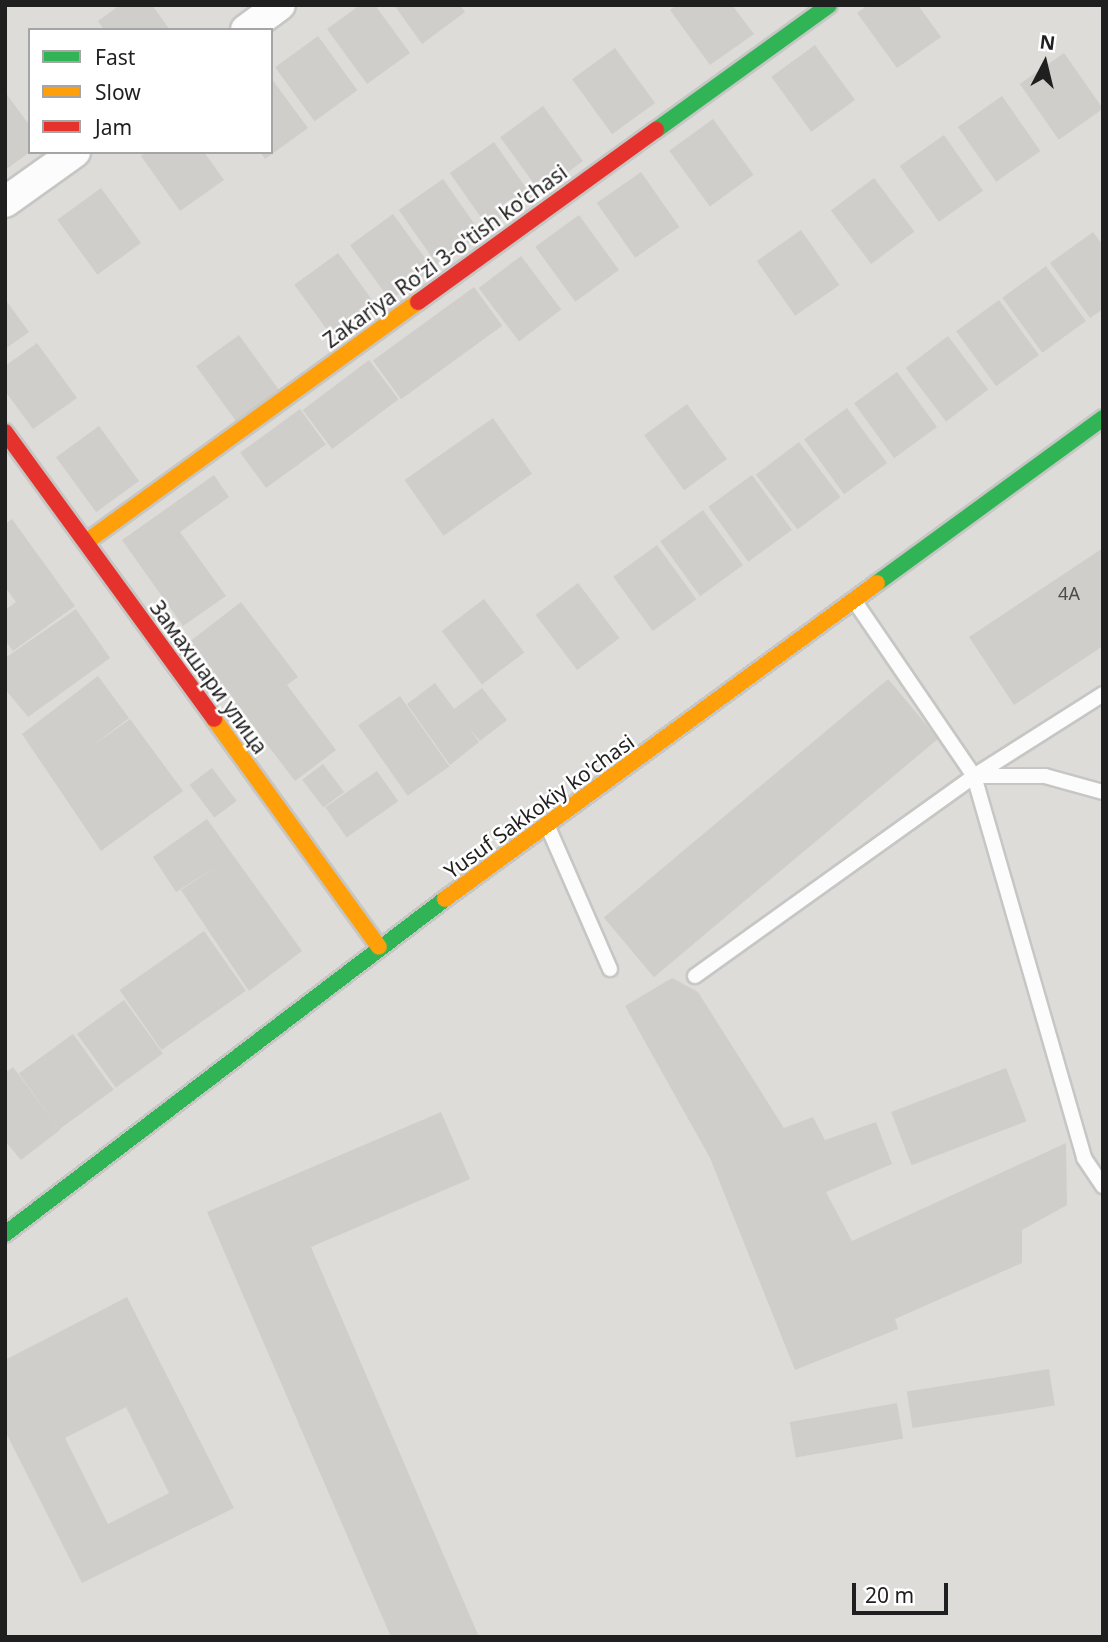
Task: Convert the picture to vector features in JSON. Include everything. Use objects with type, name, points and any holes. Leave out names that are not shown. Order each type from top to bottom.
[{"type":"street","points":[[249,28],[280,5]]},
{"type":"street","name":"Zakariya Ro'zi 3-o'tish ko'chasi","points":[[86,542],[830,5]]},
{"type":"street","points":[[5,202],[72,154]]},
{"type":"street","name":"Yusuf Sakkokiy ko'chasi","points":[[5,1234],[379,947],[856,603],[1103,418]]},
{"type":"street","name":"Замахшари улица","points":[[5,432],[379,947]]},
{"type":"lane","points":[[856,603],[974,776],[1084,1158],[1103,1186]]},
{"type":"lane","points":[[695,976],[974,776],[1103,694]]},
{"type":"lane","points":[[974,776],[1045,776],[1103,792]]},
{"type":"lane","points":[[548,825],[610,969]]},
{"type":"shaded area","points":[[5,5],[1103,5],[1103,1637],[5,1637]]},
{"type":"building","points":[[120,5],[152,5],[169,28],[103,28],[98,21]]},
{"type":"building","points":[[360,5],[375,5],[410,53],[367,84],[327,29]]},
{"type":"building","points":[[394,5],[460,5],[465,12],[422,44]]},
{"type":"building","points":[[677,5],[732,5],[754,34],[710,65],[670,10]]},
{"type":"building","points":[[868,5],[918,5],[941,37],[897,68],[857,13]]},
{"type":"building","points":[[318,36],[357,90],[315,121],[275,67]]},
{"type":"building","points":[[815,45],[855,100],[811,132],[771,77]]},
{"type":"building","points":[[615,48],[655,103],[612,134],[572,79]]},
{"type":"building","points":[[1064,53],[1103,109],[1059,140],[1020,84]]},
{"type":"building","points":[[273,81],[308,128],[273,153]]},
{"type":"building","points":[[5,92],[28,123],[28,153],[5,170]]},
{"type":"building","points":[[1002,96],[1040,151],[996,182],[958,127]]},
{"type":"building","points":[[543,106],[583,161],[540,192],[500,137]]},
{"type":"building","points":[[713,119],[754,175],[710,207],[669,151]]},
{"type":"building","points":[[944,135],[983,191],[939,222],[900,166]]},
{"type":"building","points":[[494,142],[532,197],[488,228],[450,173]]},
{"type":"building","points":[[205,154],[224,180],[180,211],[141,156]]},
{"type":"building","points":[[641,172],[679,227],[635,258],[597,203]]},
{"type":"building","points":[[874,178],[914,232],[871,264],[831,210]]},
{"type":"building","points":[[443,179],[481,234],[437,265],[399,210]]},
{"type":"building","points":[[101,188],[141,243],[97,275],[57,220]]},
{"type":"building","points":[[393,214],[433,269],[390,300],[350,245]]},
{"type":"building","points":[[579,215],[619,270],[575,302],[535,247]]},
{"type":"building","points":[[801,230],[839,285],[795,316],[757,261]]},
{"type":"building","points":[[1093,232],[1103,245],[1103,309],[1090,318],[1050,263]]},
{"type":"building","points":[[338,253],[378,308],[334,340],[294,285]]},
{"type":"building","points":[[521,256],[561,310],[519,341],[479,288]]},
{"type":"building","points":[[1046,266],[1086,321],[1042,353],[1002,298]]},
{"type":"building","points":[[474,287],[502,326],[401,399],[373,360]]},
{"type":"building","points":[[5,299],[29,332],[5,349]]},
{"type":"building","points":[[999,300],[1039,355],[996,386],[956,331]]},
{"type":"building","points":[[239,335],[279,390],[236,421],[196,366]]},
{"type":"building","points":[[948,336],[988,390],[946,421],[906,368]]},
{"type":"building","points":[[37,343],[77,398],[33,429],[5,391],[5,366]]},
{"type":"building","points":[[369,360],[398,399],[332,449],[303,410]]},
{"type":"building","points":[[897,372],[937,427],[894,458],[854,403]]},
{"type":"building","points":[[687,404],[727,459],[684,490],[644,435]]},
{"type":"building","points":[[847,408],[887,463],[844,494],[804,439]]},
{"type":"building","points":[[300,409],[326,445],[266,488],[240,452]]},
{"type":"building","points":[[493,418],[532,474],[444,536],[405,480]]},
{"type":"building","points":[[99,426],[139,481],[96,512],[56,457]]},
{"type":"building","points":[[799,442],[841,497],[797,530],[756,474]]},
{"type":"building","points":[[214,475],[229,497],[180,532],[226,596],[183,626],[122,540]]},
{"type":"building","points":[[752,475],[792,530],[748,562],[708,507]]},
{"type":"building","points":[[703,510],[743,565],[700,596],[660,541]]},
{"type":"building","points":[[12,519],[75,606],[13,651],[5,640],[5,610],[16,602],[5,587],[5,524]]},
{"type":"building","points":[[657,545],[696,599],[653,631],[613,577]]},
{"type":"building","points":[[1103,548],[1103,646],[1014,705],[969,637]]},
{"type":"building","points":[[578,583],[620,638],[577,670],[536,615]]},
{"type":"building","points":[[484,599],[524,653],[482,684],[442,631]]},
{"type":"building","points":[[241,602],[298,677],[287,685],[336,750],[295,781],[189,642]]},
{"type":"building","points":[[76,609],[110,658],[28,717],[5,689],[5,658]]},
{"type":"building","points":[[98,676],[129,718],[88,749],[130,719],[183,791],[101,851],[22,734]]},
{"type":"building","points":[[888,679],[938,739],[654,977],[604,917]]},
{"type":"building","points":[[435,683],[454,709],[482,688],[507,720],[480,741],[468,727],[479,742],[450,765],[407,704]]},
{"type":"building","points":[[400,696],[449,766],[408,796],[358,725]]},
{"type":"building","points":[[323,764],[344,792],[323,808],[302,780]]},
{"type":"building","points":[[212,768],[237,801],[214,818],[190,785]]},
{"type":"building","points":[[377,771],[398,801],[347,837],[325,807]]},
{"type":"building","points":[[207,819],[302,951],[249,991],[181,890],[217,866],[176,892],[153,857]]},
{"type":"building","points":[[204,931],[246,991],[161,1050],[120,990]]},
{"type":"building","points":[[672,978],[698,992],[784,1128],[813,1117],[825,1140],[876,1122],[892,1164],[826,1192],[852,1241],[1066,1143],[1067,1205],[1022,1230],[1022,1263],[895,1319],[898,1329],[795,1370],[710,1158],[625,1006]]},
{"type":"building","points":[[124,1000],[163,1053],[116,1087],[77,1034]]},
{"type":"building","points":[[73,1034],[114,1090],[59,1129],[19,1073]]},
{"type":"building","points":[[13,1067],[60,1130],[21,1160],[5,1141],[5,1073]]},
{"type":"building","points":[[1006,1068],[1026,1121],[912,1165],[891,1112]]},
{"type":"building","points":[[441,1112],[470,1179],[311,1247],[479,1637],[391,1637],[207,1212]]},
{"type":"building","points":[[127,1297],[234,1508],[82,1583],[5,1431],[5,1360]],"holes":[[[126,1407],[169,1493],[108,1524],[65,1438]]]},
{"type":"building","points":[[1049,1369],[1055,1406],[913,1428],[907,1392]]},
{"type":"building","points":[[897,1403],[903,1438],[796,1457],[790,1422]]},
{"type":"traffic: fast","points":[[656,130],[829,5]]},
{"type":"traffic: fast","points":[[877,583],[1103,418]]},
{"type":"traffic: fast","points":[[5,1234],[445,899]]},
{"type":"traffic: slow","points":[[86,542],[418,302]]},
{"type":"traffic: slow","points":[[445,899],[877,583]]},
{"type":"traffic: slow","points":[[214,719],[379,947]]},
{"type":"traffic: jam","points":[[418,302],[656,130]]},
{"type":"traffic: jam","points":[[5,432],[214,719]]}]
